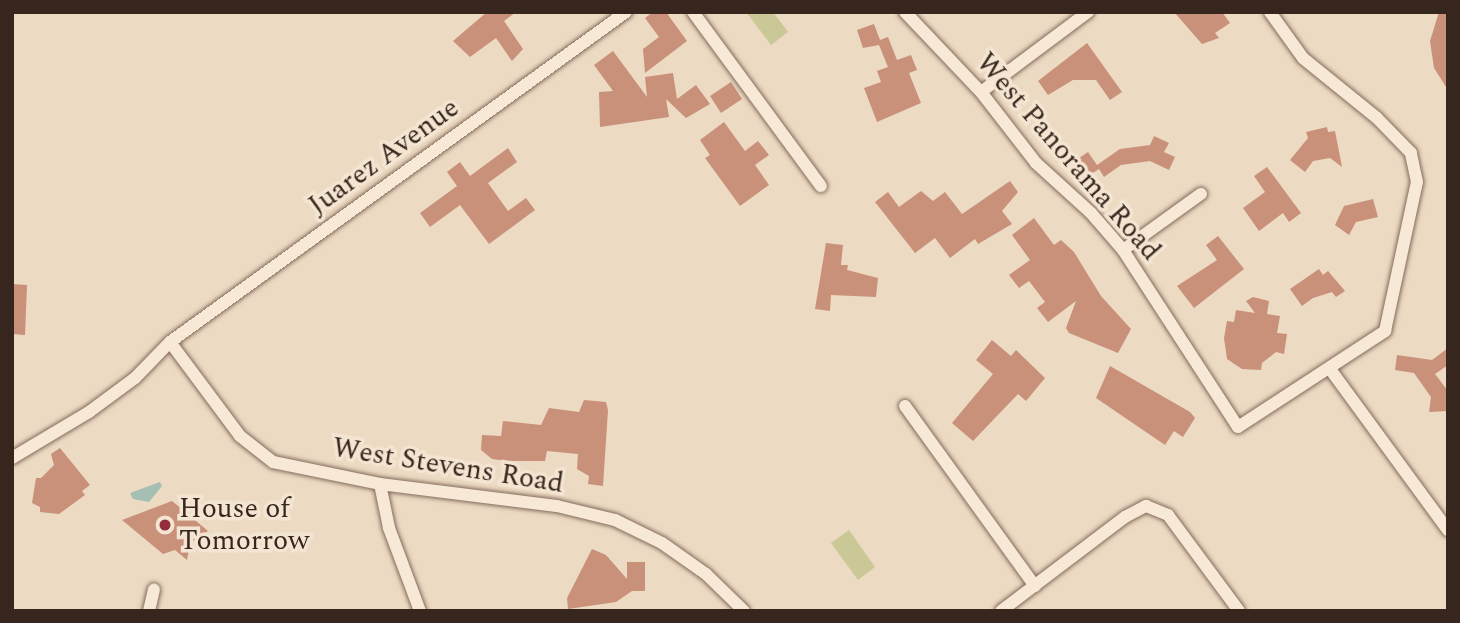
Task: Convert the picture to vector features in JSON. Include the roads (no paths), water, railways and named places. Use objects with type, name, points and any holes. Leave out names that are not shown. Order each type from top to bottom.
[{"type":"street","name":"Juarez Avenue","points":[[12,458],[89,412],[135,378],[170,342],[626,12]]},
{"type":"street","points":[[693,12],[821,186]]},
{"type":"street","name":"West Panorama Road","points":[[905,12],[981,92],[1036,163],[1091,213],[1123,250],[1238,427],[1330,369]]},
{"type":"street","points":[[981,92],[1088,12]]},
{"type":"street","points":[[1270,12],[1303,58],[1377,118],[1411,153],[1418,183],[1385,331],[1330,369],[1448,530]]},
{"type":"street","points":[[1123,250],[1202,194]]},
{"type":"street","name":"West Stevens Road","points":[[170,342],[240,436],[273,462],[380,484],[557,506],[615,520],[684,558],[744,611]]},
{"type":"street","points":[[905,406],[1035,586]]},
{"type":"street","points":[[380,484],[389,528],[420,611]]},
{"type":"street","points":[[1001,611],[1125,517],[1146,506],[1168,515],[1239,611]]},
{"type":"street","points":[[149,611],[154,590]]},
{"type":"place","name":"House of Tomorrow","points":[[165,525]]}]
